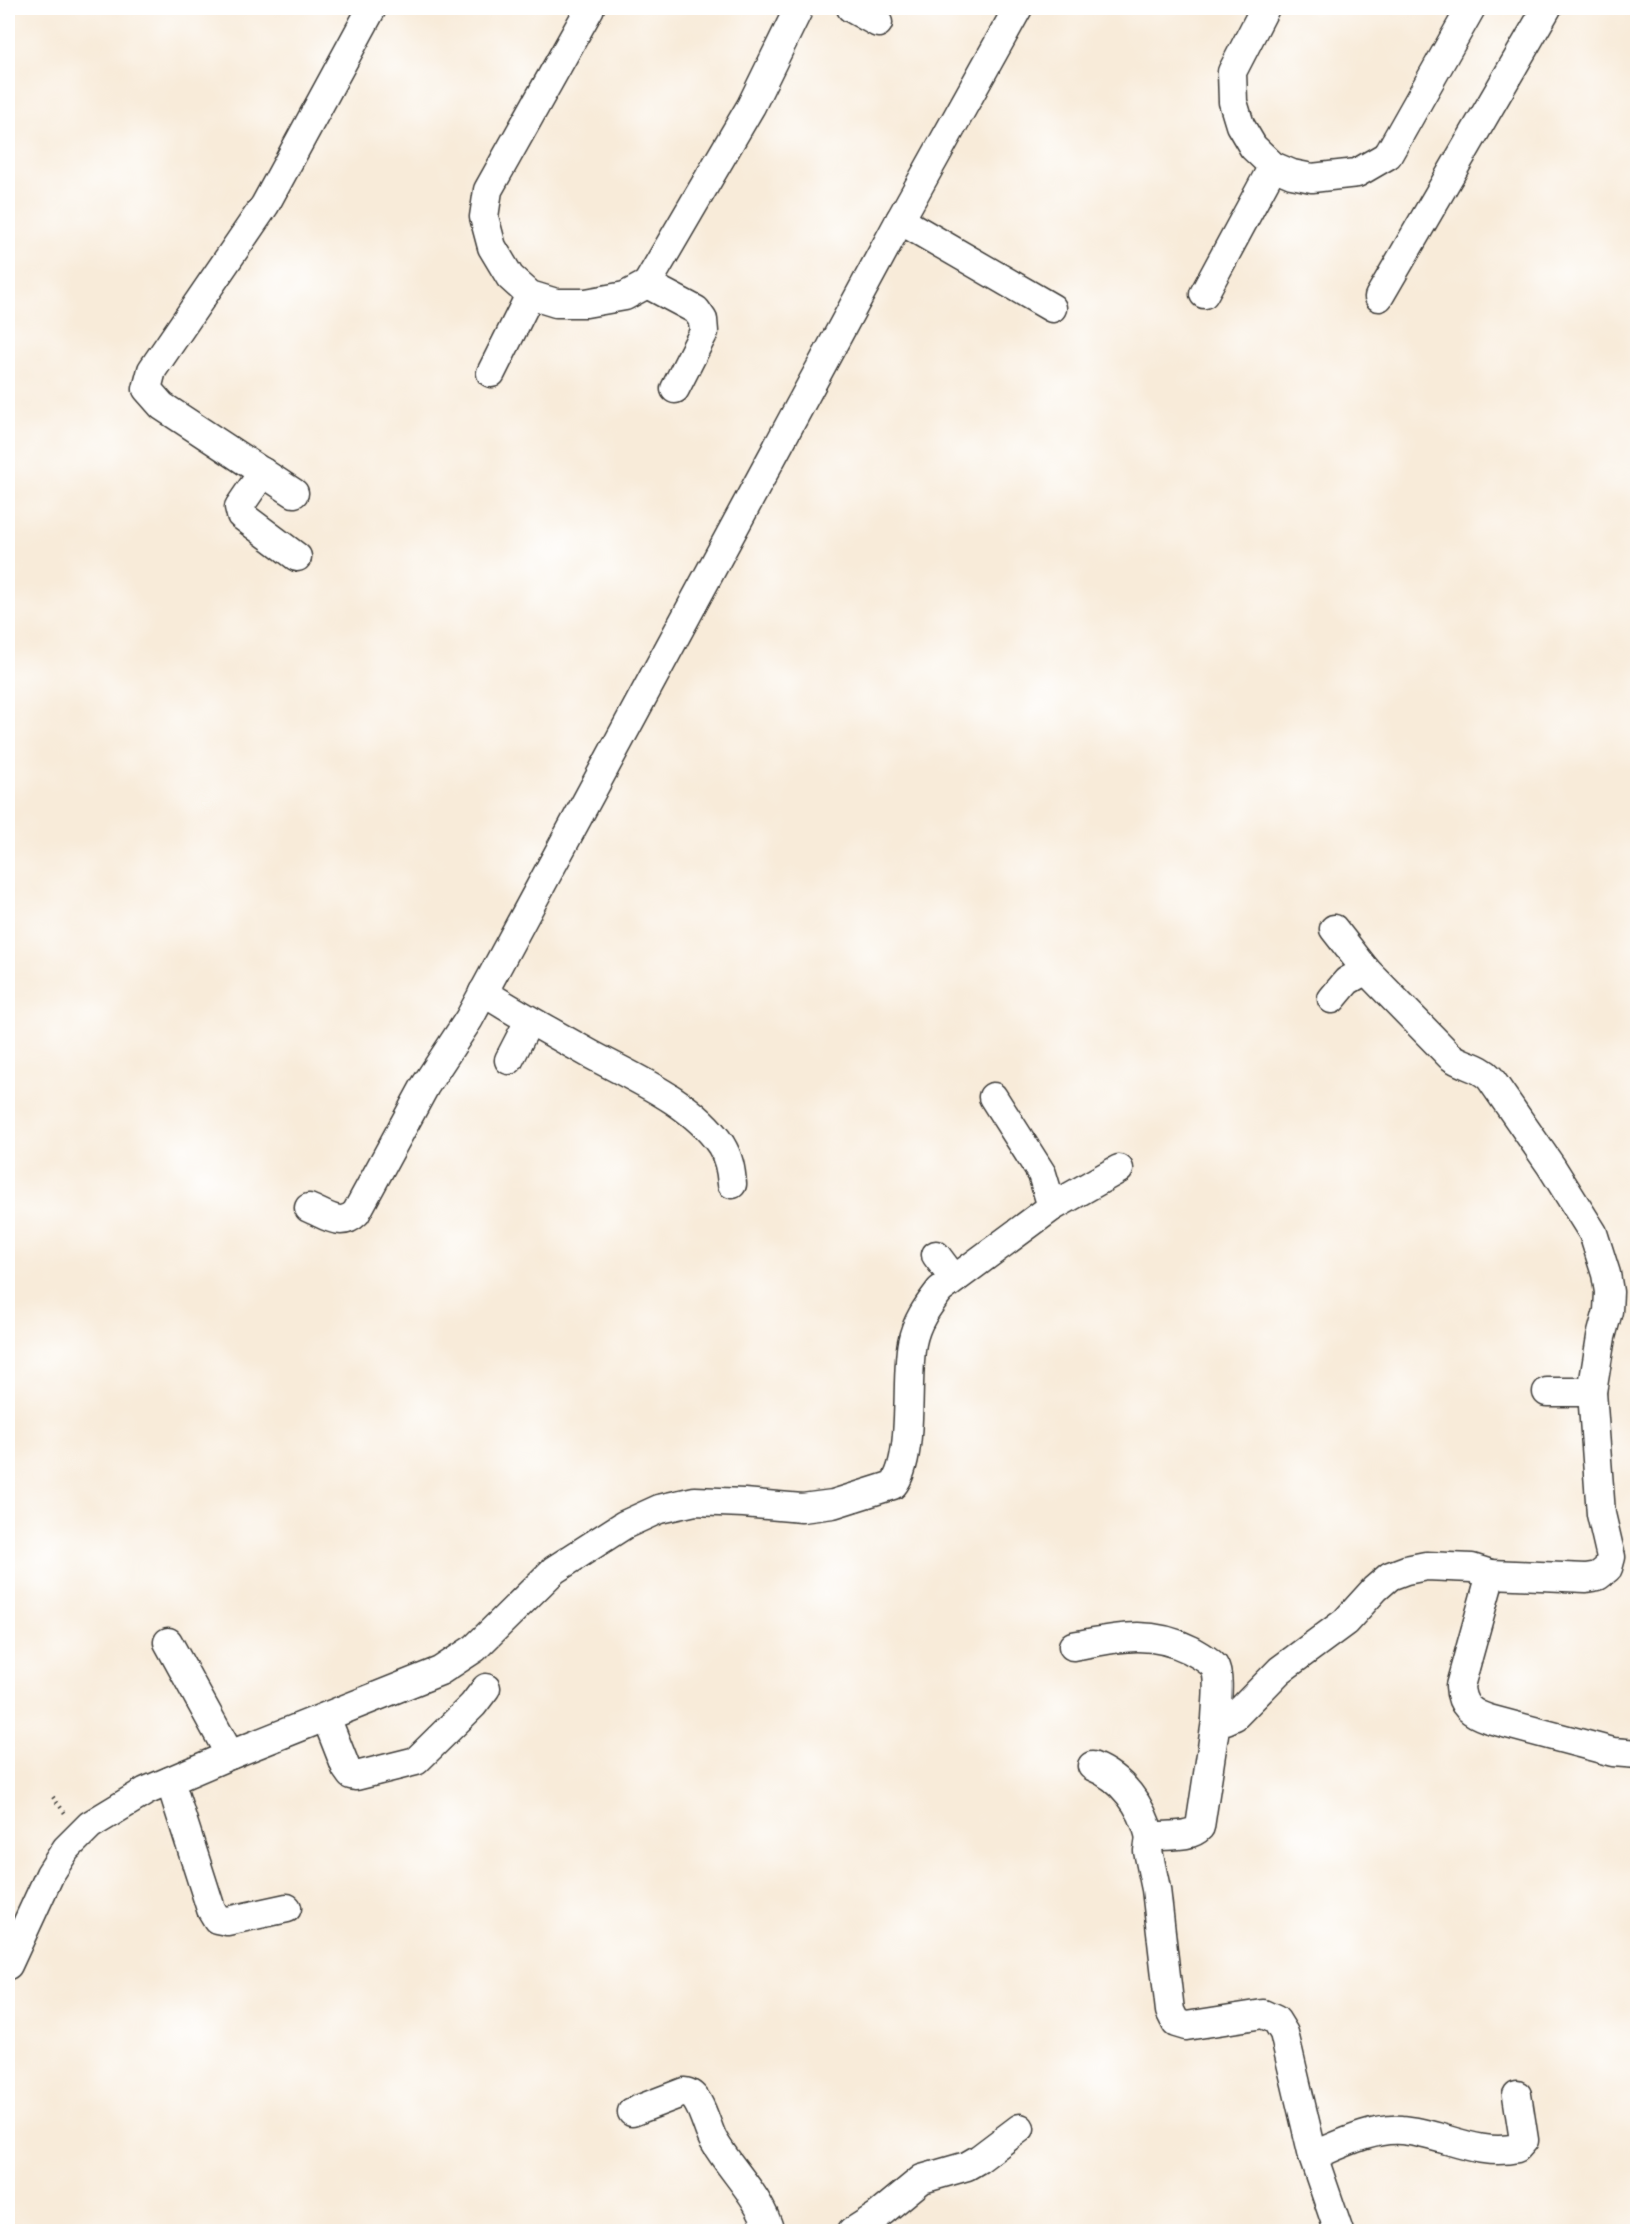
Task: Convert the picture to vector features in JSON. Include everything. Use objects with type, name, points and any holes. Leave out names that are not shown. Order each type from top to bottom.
[{"type":"street","points":[[294,493],[162,406],[147,389],[152,370],[265,205],[372,8]]},
{"type":"street","points":[[590,8],[488,190],[484,217],[492,247],[510,277],[530,294],[556,303],[586,303],[625,296],[647,284],[751,106],[799,8]]},
{"type":"street","points":[[851,8],[878,23]]},
{"type":"street","points":[[309,1208],[341,1221],[349,1220],[356,1213],[425,1086],[469,1019],[900,220],[1018,8]]},
{"type":"street","points":[[1265,8],[1232,72],[1233,102],[1240,125],[1253,147],[1273,166],[1292,174],[1312,178],[1340,177],[1357,173],[1388,155],[1471,8]]},
{"type":"street","points":[[1379,297],[1547,8]]},
{"type":"street","points":[[1204,294],[1273,166]]},
{"type":"street","points":[[900,220],[1052,308]]},
{"type":"street","points":[[647,284],[696,310],[703,320],[704,333],[675,389]]},
{"type":"street","points":[[490,373],[530,294]]},
{"type":"street","points":[[263,472],[238,511],[297,557]]},
{"type":"street","points":[[1216,1720],[1227,1720],[1235,1716],[1280,1670],[1346,1622],[1375,1589],[1390,1576],[1426,1566],[1472,1568],[1491,1574],[1586,1578],[1598,1576],[1608,1568],[1611,1557],[1601,1514],[1592,1392],[1601,1337],[1608,1311],[1609,1292],[1606,1274],[1593,1233],[1525,1127],[1485,1072],[1450,1056],[1366,970],[1334,929]]},
{"type":"street","points":[[1332,999],[1347,981],[1366,970]]},
{"type":"street","points":[[483,992],[530,1021],[669,1097],[684,1108],[719,1143],[727,1156],[732,1184]]},
{"type":"street","points":[[509,1060],[530,1021]]},
{"type":"street","points":[[993,1096],[1042,1174],[1052,1207]]},
{"type":"street","points":[[8,1965],[50,1874],[66,1849],[90,1825],[146,1791],[440,1671],[475,1648],[554,1570],[624,1525],[659,1509],[695,1501],[802,1508],[833,1504],[893,1485],[903,1461],[909,1415],[911,1351],[918,1321],[940,1290],[1052,1207],[1119,1169]]},
{"type":"street","points":[[936,1255],[954,1279]]},
{"type":"street","points":[[1547,1392],[1592,1392]]},
{"type":"street","points":[[1491,1574],[1460,1686],[1461,1698],[1466,1706],[1475,1715],[1489,1719],[1613,1752],[1638,1754]]},
{"type":"street","points":[[1073,1646],[1132,1636],[1177,1643],[1214,1666],[1218,1677],[1216,1720],[1200,1827],[1190,1834],[1164,1834],[1150,1837]]},
{"type":"street","points":[[168,1642],[230,1755]]},
{"type":"street","points":[[326,1717],[346,1768],[351,1775],[364,1775],[416,1761],[473,1705],[486,1688]]},
{"type":"street","points":[[1092,1766],[1106,1772],[1120,1783],[1141,1810],[1150,1837],[1148,1851],[1156,1889],[1170,2011],[1176,2023],[1186,2026],[1263,2014],[1276,2020],[1284,2033],[1313,2156],[1339,2232]]},
{"type":"street","points":[[170,1781],[211,1909],[218,1920],[227,1921],[287,1908]]},
{"type":"street","points":[[632,2112],[684,2092],[692,2095],[698,2102],[712,2139],[751,2192],[770,2232]]},
{"type":"street","points":[[1313,2156],[1357,2138],[1400,2129],[1476,2149],[1517,2148],[1524,2140],[1517,2095]]},
{"type":"street","points":[[852,2232],[877,2216],[922,2179],[967,2166],[1020,2128]]}]
